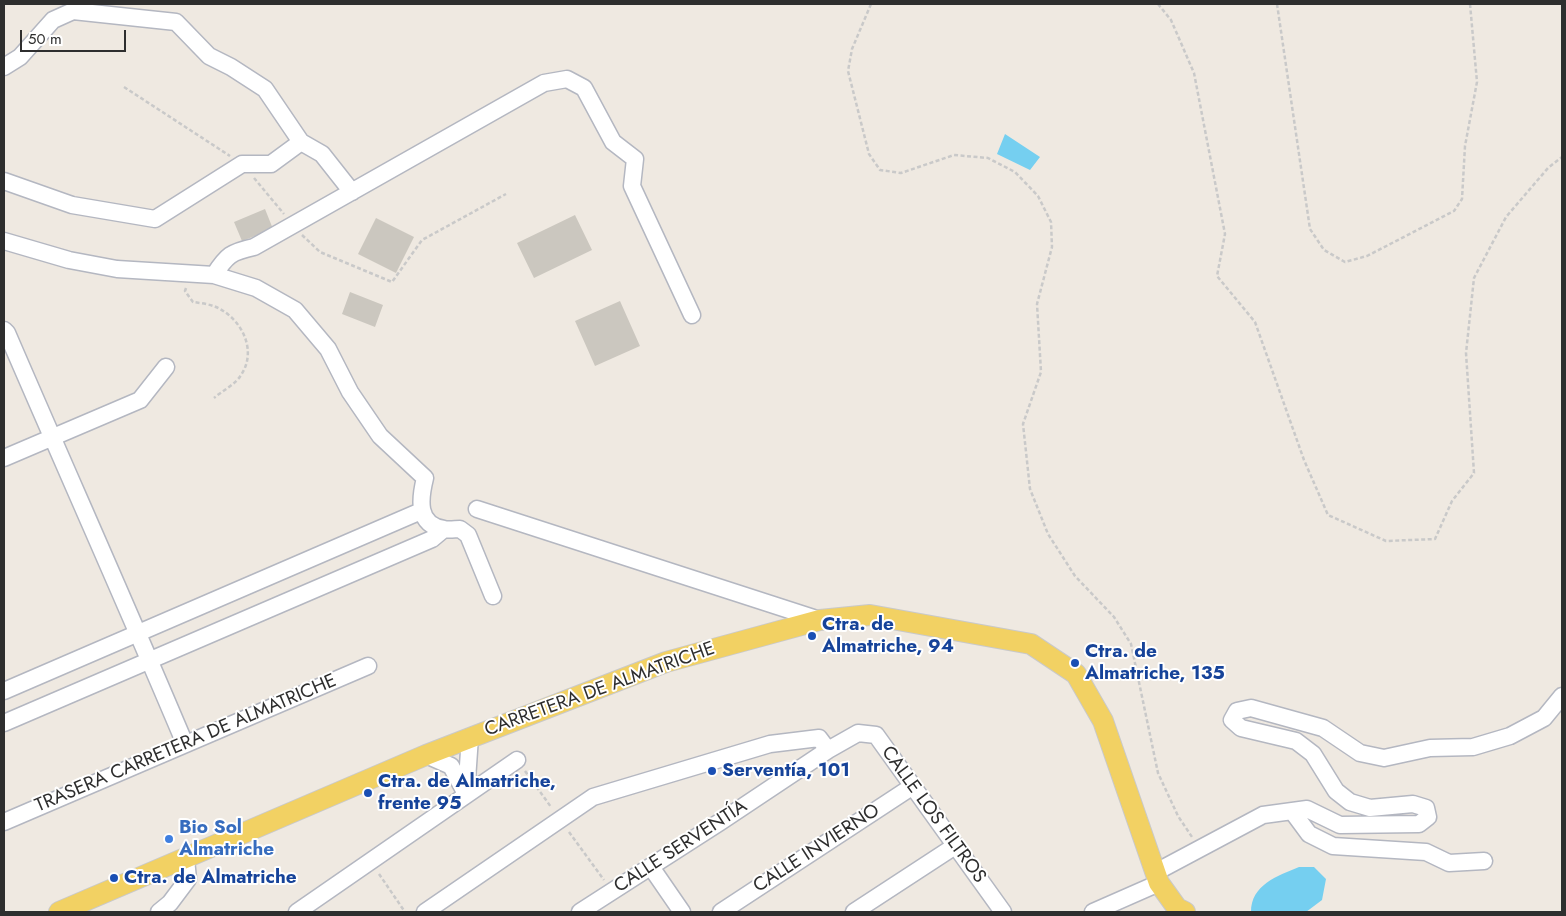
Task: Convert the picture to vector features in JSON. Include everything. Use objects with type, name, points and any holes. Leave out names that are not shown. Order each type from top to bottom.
[{"type":"main road","name":"CARRETERA DE ALMATRICHE","points":[[59,912],[426,755],[666,662],[820,620],[870,615],[1031,644],[1076,674],[1103,721],[1158,877],[1177,908],[1185,912]]},
{"type":"street","points":[[4,67],[20,57],[53,20],[73,10],[176,22],[209,56],[231,66],[264,89],[301,142],[322,154],[352,192]]},
{"type":"street","points":[[214,276],[224,259],[237,251],[254,247],[544,83],[567,79],[584,88],[613,142],[635,158],[632,186],[692,315]]},
{"type":"street","points":[[4,181],[72,205],[155,219],[242,164],[272,164],[301,142]]},
{"type":"street","points":[[4,242],[78,262],[117,268],[214,276],[256,288],[295,310],[328,348],[350,392],[380,436],[425,478],[420,494],[422,511],[430,524],[444,530]]},
{"type":"street","points":[[4,330],[8,332],[185,744]]},
{"type":"street","points":[[4,458],[140,400],[166,367]]},
{"type":"street","points":[[477,509],[820,620]]},
{"type":"street","points":[[4,690],[422,511]]},
{"type":"street","points":[[4,723],[432,539],[444,530],[460,528],[468,536],[494,596]]},
{"type":"street","name":"TRASERA CARRETERA DE ALMATRICHE","points":[[4,822],[368,666]]},
{"type":"street","points":[[1093,912],[1158,877],[1200,849],[1263,815],[1307,809],[1340,825],[1419,824],[1428,817],[1426,808],[1413,804],[1370,808],[1350,802],[1336,791],[1313,754],[1296,742],[1241,728],[1232,720],[1237,711],[1252,708],[1323,728],[1360,753],[1384,758],[1430,748],[1473,746],[1510,736],[1544,718],[1562,696]]},
{"type":"street","name":"CALLE LOS FILTROS","points":[[828,750],[858,733],[876,735],[1003,912]]},
{"type":"street","points":[[466,794],[470,737]]},
{"type":"street","points":[[424,912],[593,798],[770,744],[819,738],[828,750]]},
{"type":"street","name":"CALLE SERVENTÍA","points":[[580,912],[828,750]]},
{"type":"street","points":[[426,755],[451,766],[466,794]]},
{"type":"street","points":[[297,912],[517,760]]},
{"type":"street","name":"CALLE INVIERNO","points":[[721,912],[913,786]]},
{"type":"street","points":[[1292,811],[1309,834],[1333,846],[1426,852],[1449,863],[1484,861]]},
{"type":"street","points":[[854,912],[955,846]]},
{"type":"street","points":[[159,912],[170,903],[188,879],[186,859]]},
{"type":"street","points":[[651,867],[682,912]]},
{"type":"path","points":[[871,4],[852,49],[848,71],[869,154],[880,170],[901,173],[954,155],[988,158],[1015,172],[1038,196],[1051,222],[1052,248],[1037,304],[1041,372],[1023,424],[1030,489],[1048,534],[1075,576],[1114,617],[1131,644],[1158,773],[1178,816],[1200,849]]},
{"type":"path","points":[[1158,4],[1171,20],[1194,72],[1225,234],[1217,276],[1255,322],[1304,460],[1328,515],[1386,541],[1435,538],[1452,501],[1474,473],[1466,353],[1474,278],[1506,217],[1548,168],[1562,157]]},
{"type":"path","points":[[1277,4],[1310,229],[1324,250],[1345,262],[1367,256],[1454,211],[1462,199],[1465,146],[1477,82],[1470,4]]},
{"type":"path","points":[[188,274],[185,291],[193,302],[216,307],[234,318],[245,335],[249,356],[241,376],[214,398]]},
{"type":"path","points":[[370,861],[404,912]]},
{"type":"water","points":[[1005,134],[1040,157],[1030,170],[997,154]]},
{"type":"water","points":[[1299,867],[1314,867],[1326,879],[1322,900],[1306,912],[1251,912],[1255,895],[1260,888],[1274,878]]},
{"type":"building","points":[[265,209],[273,229],[242,241],[234,222]]},
{"type":"building","points":[[575,215],[592,250],[534,278],[517,243]]},
{"type":"building","points":[[376,218],[414,237],[396,273],[358,254]]},
{"type":"building","points":[[350,292],[383,305],[375,327],[342,314]]},
{"type":"building","points":[[620,301],[640,346],[595,366],[575,321]]},
{"type":"place","name":"Ctra. de Almatriche, 94","points":[[812,636]]},
{"type":"place","name":"Ctra. de Almatriche, 135","points":[[1075,663]]},
{"type":"place","name":"Serventía, 101","points":[[712,771]]},
{"type":"place","name":"Ctra. de Almatriche, frente 95","points":[[368,793]]},
{"type":"place","name":"Bio Sol Almatriche","points":[[169,839]]},
{"type":"place","name":"Ctra. de Almatriche","points":[[114,878]]}]
